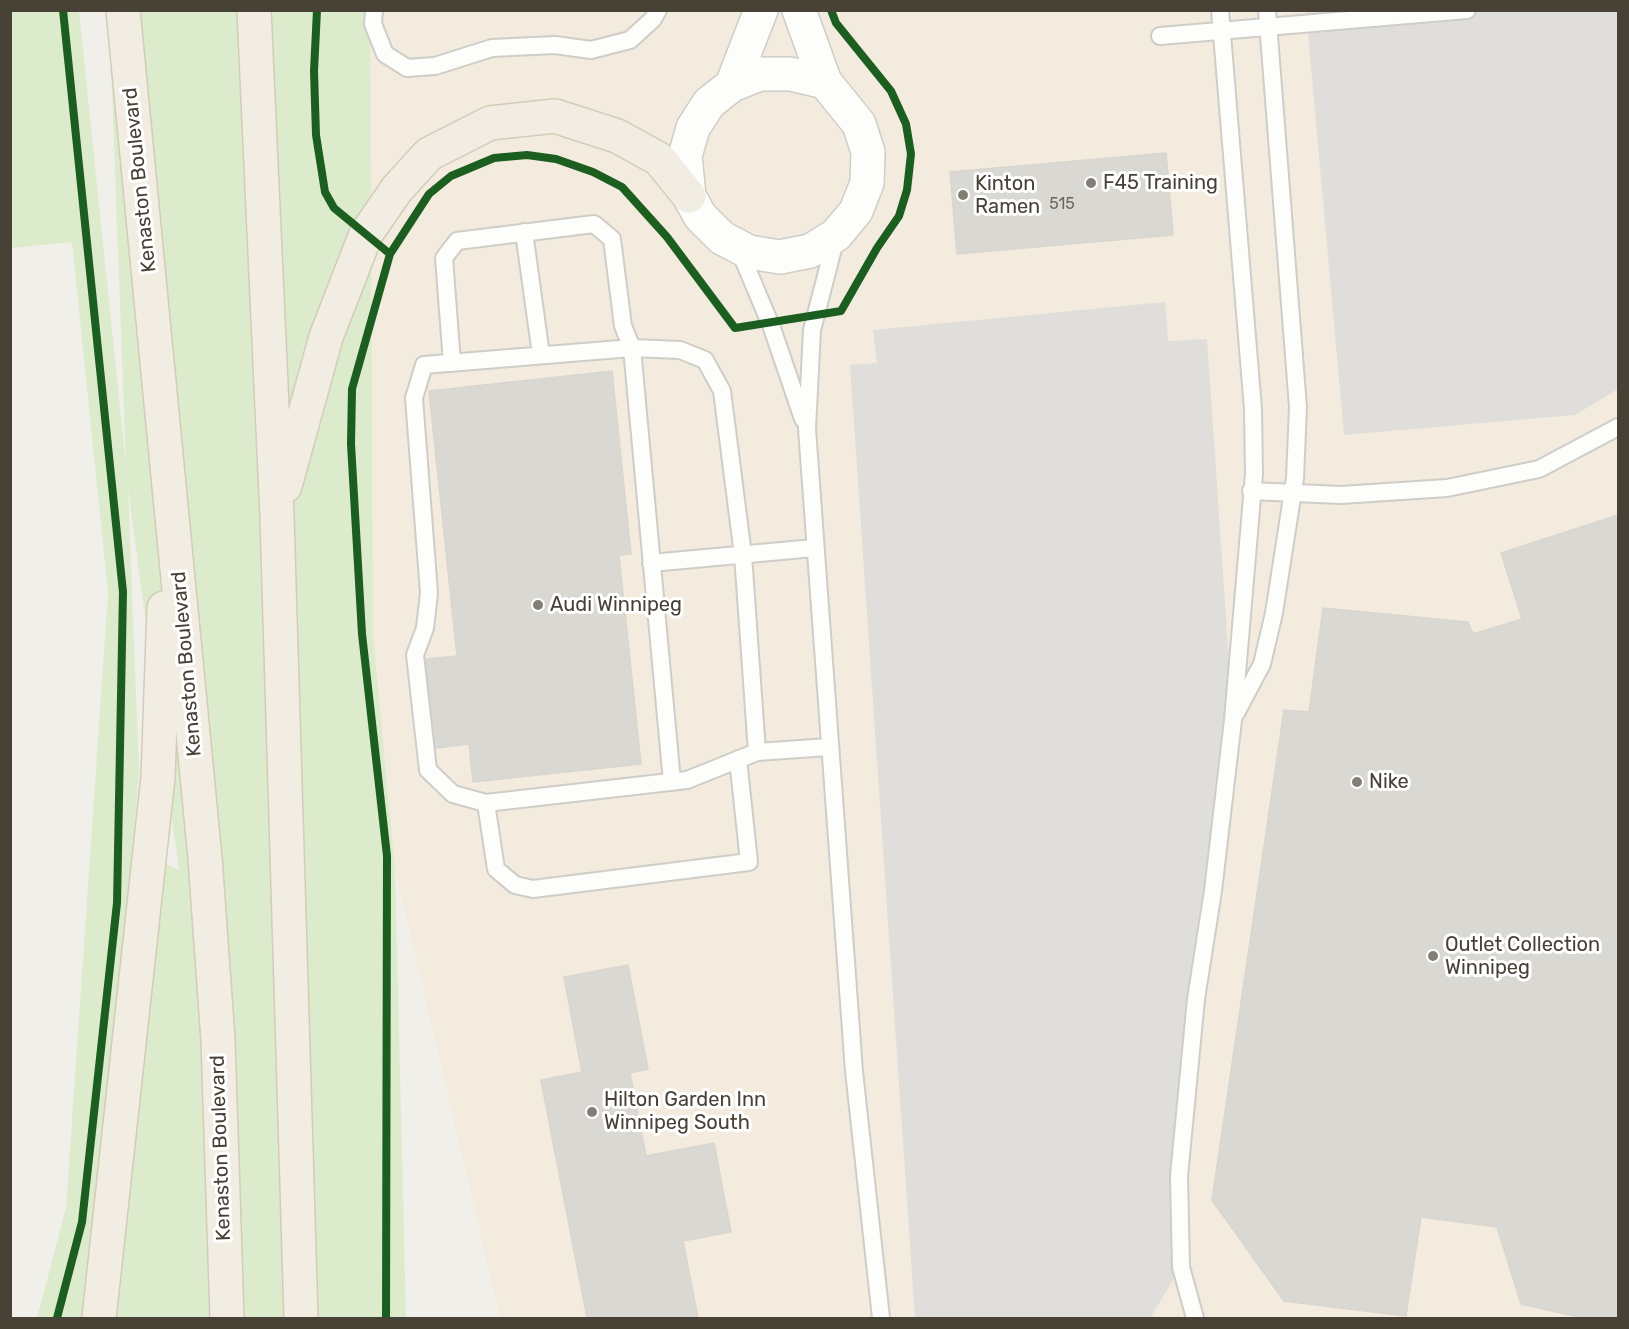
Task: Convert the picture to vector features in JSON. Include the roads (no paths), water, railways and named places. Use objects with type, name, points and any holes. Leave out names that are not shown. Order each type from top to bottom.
[{"type":"main road","name":"Kenaston Boulevard","points":[[123,10],[205,858],[218,1040],[227,1318]]},
{"type":"main road","points":[[254,10],[277,517],[301,1318]]},
{"type":"main road","points":[[277,517],[326,337],[366,234],[397,189],[429,154],[490,123],[555,116],[618,136],[659,159],[688,196]]},
{"type":"main road","points":[[99,1318],[158,777],[169,468]]},
{"type":"street","points":[[732,85],[761,10]]},
{"type":"street","points":[[798,10],[825,82],[859,124],[868,152],[867,183],[864,192],[856,211],[836,235],[810,251],[780,257],[749,252],[722,238],[700,216],[688,196],[686,156],[693,128],[709,104],[732,85],[760,74],[790,74],[825,82]]},
{"type":"lane","points":[[374,10],[373,24],[385,54],[407,68],[435,66],[492,48],[555,45],[591,50],[630,40],[653,19],[658,10]]},
{"type":"lane","points":[[1195,1318],[1181,1267],[1179,1176],[1196,999],[1213,891],[1233,720],[1251,491],[1253,409],[1220,10]]},
{"type":"lane","points":[[1233,720],[1262,664],[1274,613],[1293,493],[1298,407],[1267,10]]},
{"type":"lane","points":[[1160,36],[1467,10]]},
{"type":"lane","points":[[452,363],[444,258],[457,241],[594,224],[612,239],[623,326],[632,348],[672,782]]},
{"type":"lane","points":[[524,232],[541,355]]},
{"type":"lane","points":[[836,235],[812,330],[807,429],[828,747],[854,1071],[881,1318]]},
{"type":"lane","points":[[738,247],[772,328],[807,429]]},
{"type":"lane","points":[[757,752],[743,555],[722,391],[705,360],[680,350],[632,348],[424,365],[414,398],[429,593],[426,628],[415,655],[428,770],[453,794],[486,803],[672,782],[687,780],[757,752],[828,747]]},
{"type":"lane","points":[[1251,491],[1341,495],[1447,488],[1539,469],[1618,427]]},
{"type":"lane","points":[[651,563],[814,548]]},
{"type":"lane","points":[[486,803],[496,869],[515,885],[533,889],[749,862],[738,759]]},
{"type":"place","name":"F45 Training","points":[[1091,183]]},
{"type":"place","name":"Kinton Ramen","points":[[963,195]]},
{"type":"place","name":"Audi Winnipeg","points":[[538,605]]},
{"type":"place","name":"Nike","points":[[1357,782]]},
{"type":"place","name":"Outlet Collection Winnipeg","points":[[1433,956]]},
{"type":"place","name":"Hilton Garden Inn Winnipeg South","points":[[592,1112]]}]
